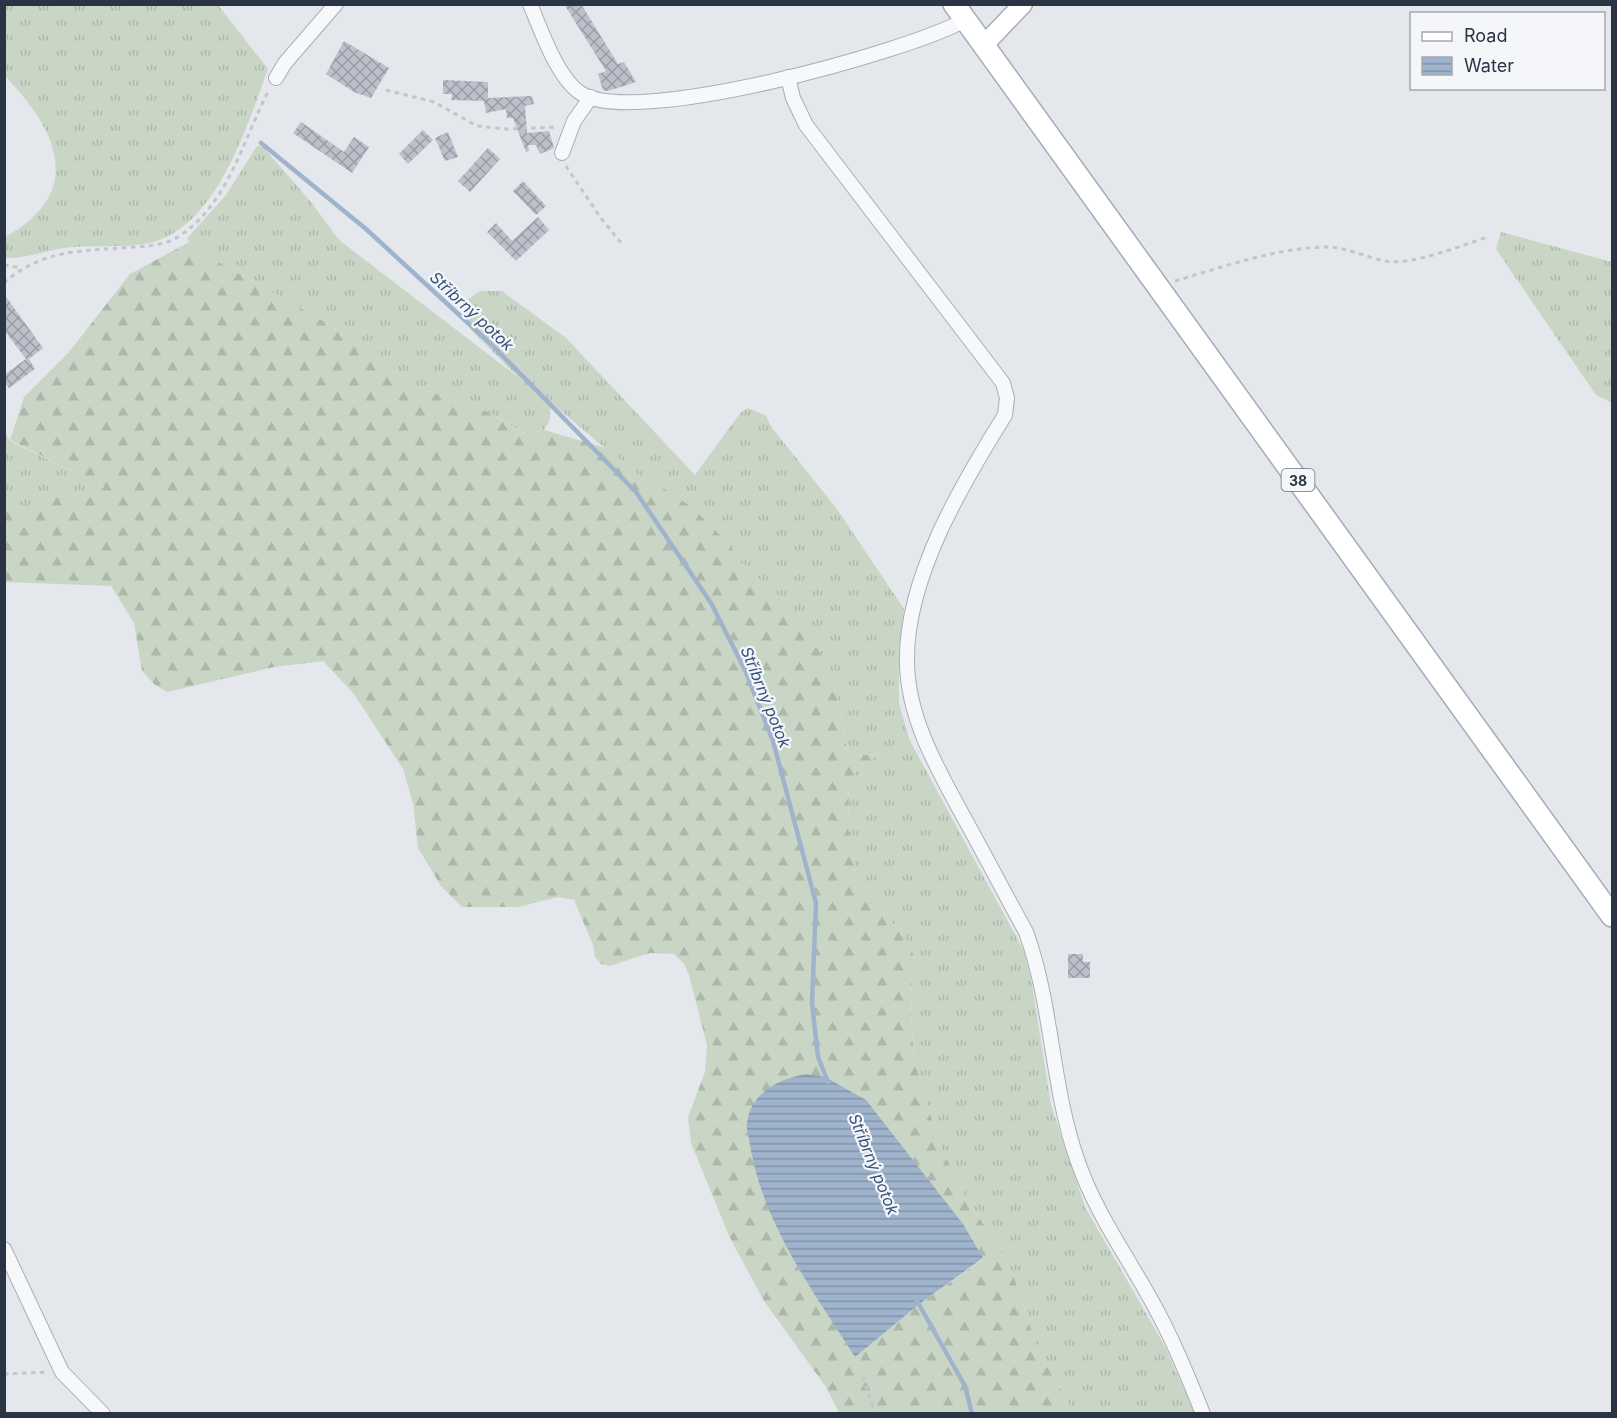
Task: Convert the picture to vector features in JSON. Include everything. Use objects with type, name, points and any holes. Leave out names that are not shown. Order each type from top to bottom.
[{"type":"main road","name":"38","points":[[959,12],[1612,916]]},
{"type":"street","points":[[276,78],[285,63],[336,4]]},
{"type":"street","points":[[530,4],[566,77],[574,88],[591,97],[654,100],[739,88],[899,47],[935,34],[959,12]]},
{"type":"street","points":[[983,46],[1023,4]]},
{"type":"street","points":[[788,77],[793,98],[806,125],[1003,383],[1007,398],[1005,415],[948,516],[921,582],[912,616],[907,663],[912,699],[924,740],[1026,932],[1033,951],[1046,1003],[1058,1093],[1086,1182],[1107,1226],[1168,1330],[1203,1413]]},
{"type":"street","points":[[562,153],[571,127],[591,97]]},
{"type":"street","points":[[4,1249],[62,1372],[103,1413]]},
{"type":"path","points":[[4,283],[21,268],[70,251],[156,245],[177,237],[213,201],[233,171],[276,78]]},
{"type":"path","points":[[386,90],[434,102],[477,126],[506,129],[571,127]]},
{"type":"path","points":[[562,153],[576,183],[622,244]]},
{"type":"path","points":[[1158,286],[1245,260],[1283,252],[1325,247],[1388,261],[1437,254],[1488,237]]},
{"type":"path","points":[[4,265],[21,268]]},
{"type":"path","points":[[4,1374],[62,1372]]},
{"type":"path","points":[[862,1377],[875,1413]]},
{"type":"green space","points":[[5,4],[218,5],[268,69],[239,145],[226,171],[211,196],[193,217],[173,234],[149,243],[72,247],[5,258],[5,237],[30,219],[47,201],[55,181],[55,160],[50,139],[39,118],[5,76]]},
{"type":"green space","points":[[257,146],[263,147],[311,202],[339,240],[519,378],[461,317],[466,301],[480,291],[502,291],[566,338],[695,475],[741,412],[748,408],[766,416],[772,428],[837,509],[904,609],[899,653],[899,704],[910,741],[1024,951],[1031,978],[1051,1105],[1085,1207],[1163,1343],[1195,1413],[1074,1413],[1039,1353],[1013,1274],[998,1246],[965,1197],[939,1143],[914,1060],[911,1016],[912,974],[915,959],[909,944],[857,879],[848,827],[849,785],[855,773],[882,753],[851,756],[847,750],[838,699],[789,605],[741,563],[730,545],[669,491],[646,481],[631,470],[549,401],[550,416],[544,430],[526,434],[484,410],[416,387],[327,323],[193,248],[187,239],[226,195]]},
{"type":"green space","points":[[1501,232],[1612,262],[1612,403],[1596,395],[1496,249]]},
{"type":"green space","points":[[189,242],[193,248],[327,323],[416,387],[484,410],[525,434],[544,430],[606,448],[646,481],[669,491],[695,510],[730,545],[741,563],[789,605],[820,653],[838,699],[847,750],[851,756],[885,753],[867,762],[855,773],[849,785],[848,827],[857,879],[909,944],[915,959],[912,974],[911,1016],[914,1060],[939,1143],[965,1197],[998,1246],[1013,1274],[1039,1353],[1074,1413],[839,1413],[826,1387],[764,1301],[729,1236],[691,1143],[688,1117],[705,1072],[707,1045],[689,975],[684,964],[674,954],[650,953],[609,966],[601,964],[595,957],[593,945],[574,900],[558,897],[518,907],[462,907],[441,886],[418,848],[413,803],[403,769],[354,694],[323,661],[274,667],[167,692],[154,684],[142,671],[134,623],[111,586],[5,582],[4,510],[104,487],[10,440],[24,397],[69,352],[130,274]],"holes":[[[754,1102],[983,1259],[918,1305]]]},
{"type":"green space","points":[[4,430],[10,441],[105,487],[5,510]]},
{"type":"water","points":[[806,1074],[825,1077],[866,1100],[963,1224],[983,1258],[918,1305],[855,1357],[807,1282],[778,1229],[757,1174],[747,1131],[750,1112],[760,1095],[786,1079]]},
{"type":"building","points":[[564,4],[581,4],[618,64],[624,62],[636,82],[608,91],[603,90],[598,74],[606,71]]},
{"type":"building","points":[[344,41],[389,68],[371,98],[354,92],[326,74]]},
{"type":"building","points":[[443,80],[488,82],[488,98],[532,96],[534,104],[525,106],[527,133],[549,131],[554,148],[540,154],[536,145],[528,145],[529,151],[526,152],[513,118],[507,118],[506,109],[486,113],[484,101],[451,100],[452,94],[443,94]]},
{"type":"building","points":[[301,122],[344,152],[354,137],[369,147],[352,173],[293,133]]},
{"type":"building","points":[[423,130],[433,140],[408,164],[399,154]]},
{"type":"building","points":[[448,132],[458,157],[445,161],[435,138]]},
{"type":"building","points":[[488,148],[500,159],[470,192],[458,181]]},
{"type":"building","points":[[523,181],[546,206],[536,215],[513,191]]},
{"type":"building","points":[[538,217],[549,230],[516,261],[487,232],[496,223],[512,241]]},
{"type":"building","points":[[4,294],[43,348],[29,359],[35,369],[9,388],[4,382],[4,375],[26,359],[4,330]]},
{"type":"building","points":[[1068,954],[1083,954],[1083,962],[1090,962],[1090,978],[1068,978]]},
{"type":"waterway","name":"Stříbrný potok","points":[[261,143],[366,229],[493,346],[636,492],[711,603],[745,670],[773,741],[816,903],[812,1003],[818,1057],[828,1082]]},
{"type":"waterway","name":"Stříbrný potok","points":[[917,1301],[965,1386],[972,1414]]}]
